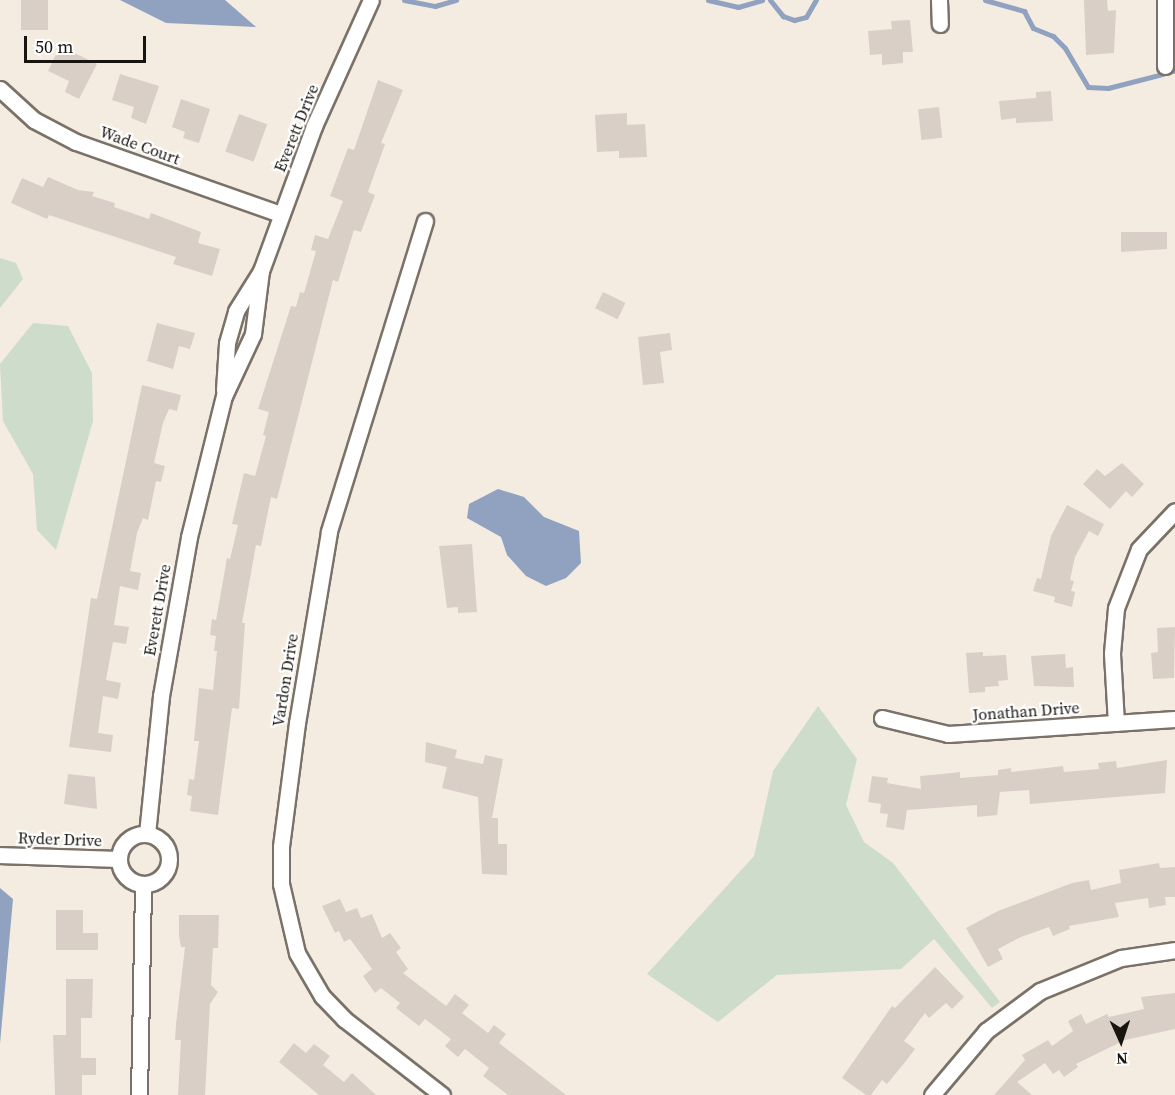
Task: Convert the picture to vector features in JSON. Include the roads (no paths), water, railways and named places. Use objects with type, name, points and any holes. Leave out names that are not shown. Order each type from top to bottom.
[{"type":"street","name":"Everett Drive","points":[[224,396],[253,334],[261,271],[281,214],[314,126],[371,0]]},
{"type":"street","points":[[939,0],[940,24]]},
{"type":"street","points":[[1165,0],[1165,66]]},
{"type":"street","name":"Wade Court","points":[[0,89],[34,120],[76,142],[281,214]]},
{"type":"street","name":"Vardon Drive","points":[[425,221],[329,532],[295,734],[281,847],[281,884],[290,933],[322,996],[344,1019],[442,1095]]},
{"type":"street","name":"Everett Drive","points":[[147,834],[161,696],[179,587],[224,396],[231,326],[236,311],[261,271]]},
{"type":"street","points":[[1116,723],[1112,653],[1116,608],[1139,549],[1175,511]]},
{"type":"street","name":"Jonathan Drive","points":[[882,718],[948,734],[1175,719]]},
{"type":"street","points":[[147,834],[162,842],[169,858],[160,879],[143,884],[124,873],[119,859],[125,844],[147,834]]},
{"type":"street","name":"Ryder Drive","points":[[0,855],[119,859]]},
{"type":"street","points":[[139,1095],[143,884]]},
{"type":"street","points":[[932,1095],[986,1031],[1040,991],[1121,958],[1175,950]]},
{"type":"water","points":[[120,0],[225,0],[256,27],[166,23]]},
{"type":"water","points":[[498,489],[524,497],[544,517],[579,531],[581,563],[566,578],[546,586],[526,576],[507,555],[501,537],[467,518],[469,504]]},
{"type":"water","points":[[0,888],[13,899],[0,1044]]},
{"type":"waterway","points":[[404,0],[435,6],[456,0]]},
{"type":"waterway","points":[[708,0],[738,7],[762,0]]},
{"type":"waterway","points":[[770,0],[783,16],[794,20],[806,17],[816,0]]},
{"type":"waterway","points":[[985,0],[1024,11],[1033,28],[1053,36],[1065,48],[1088,87],[1108,88],[1163,74]]}]
